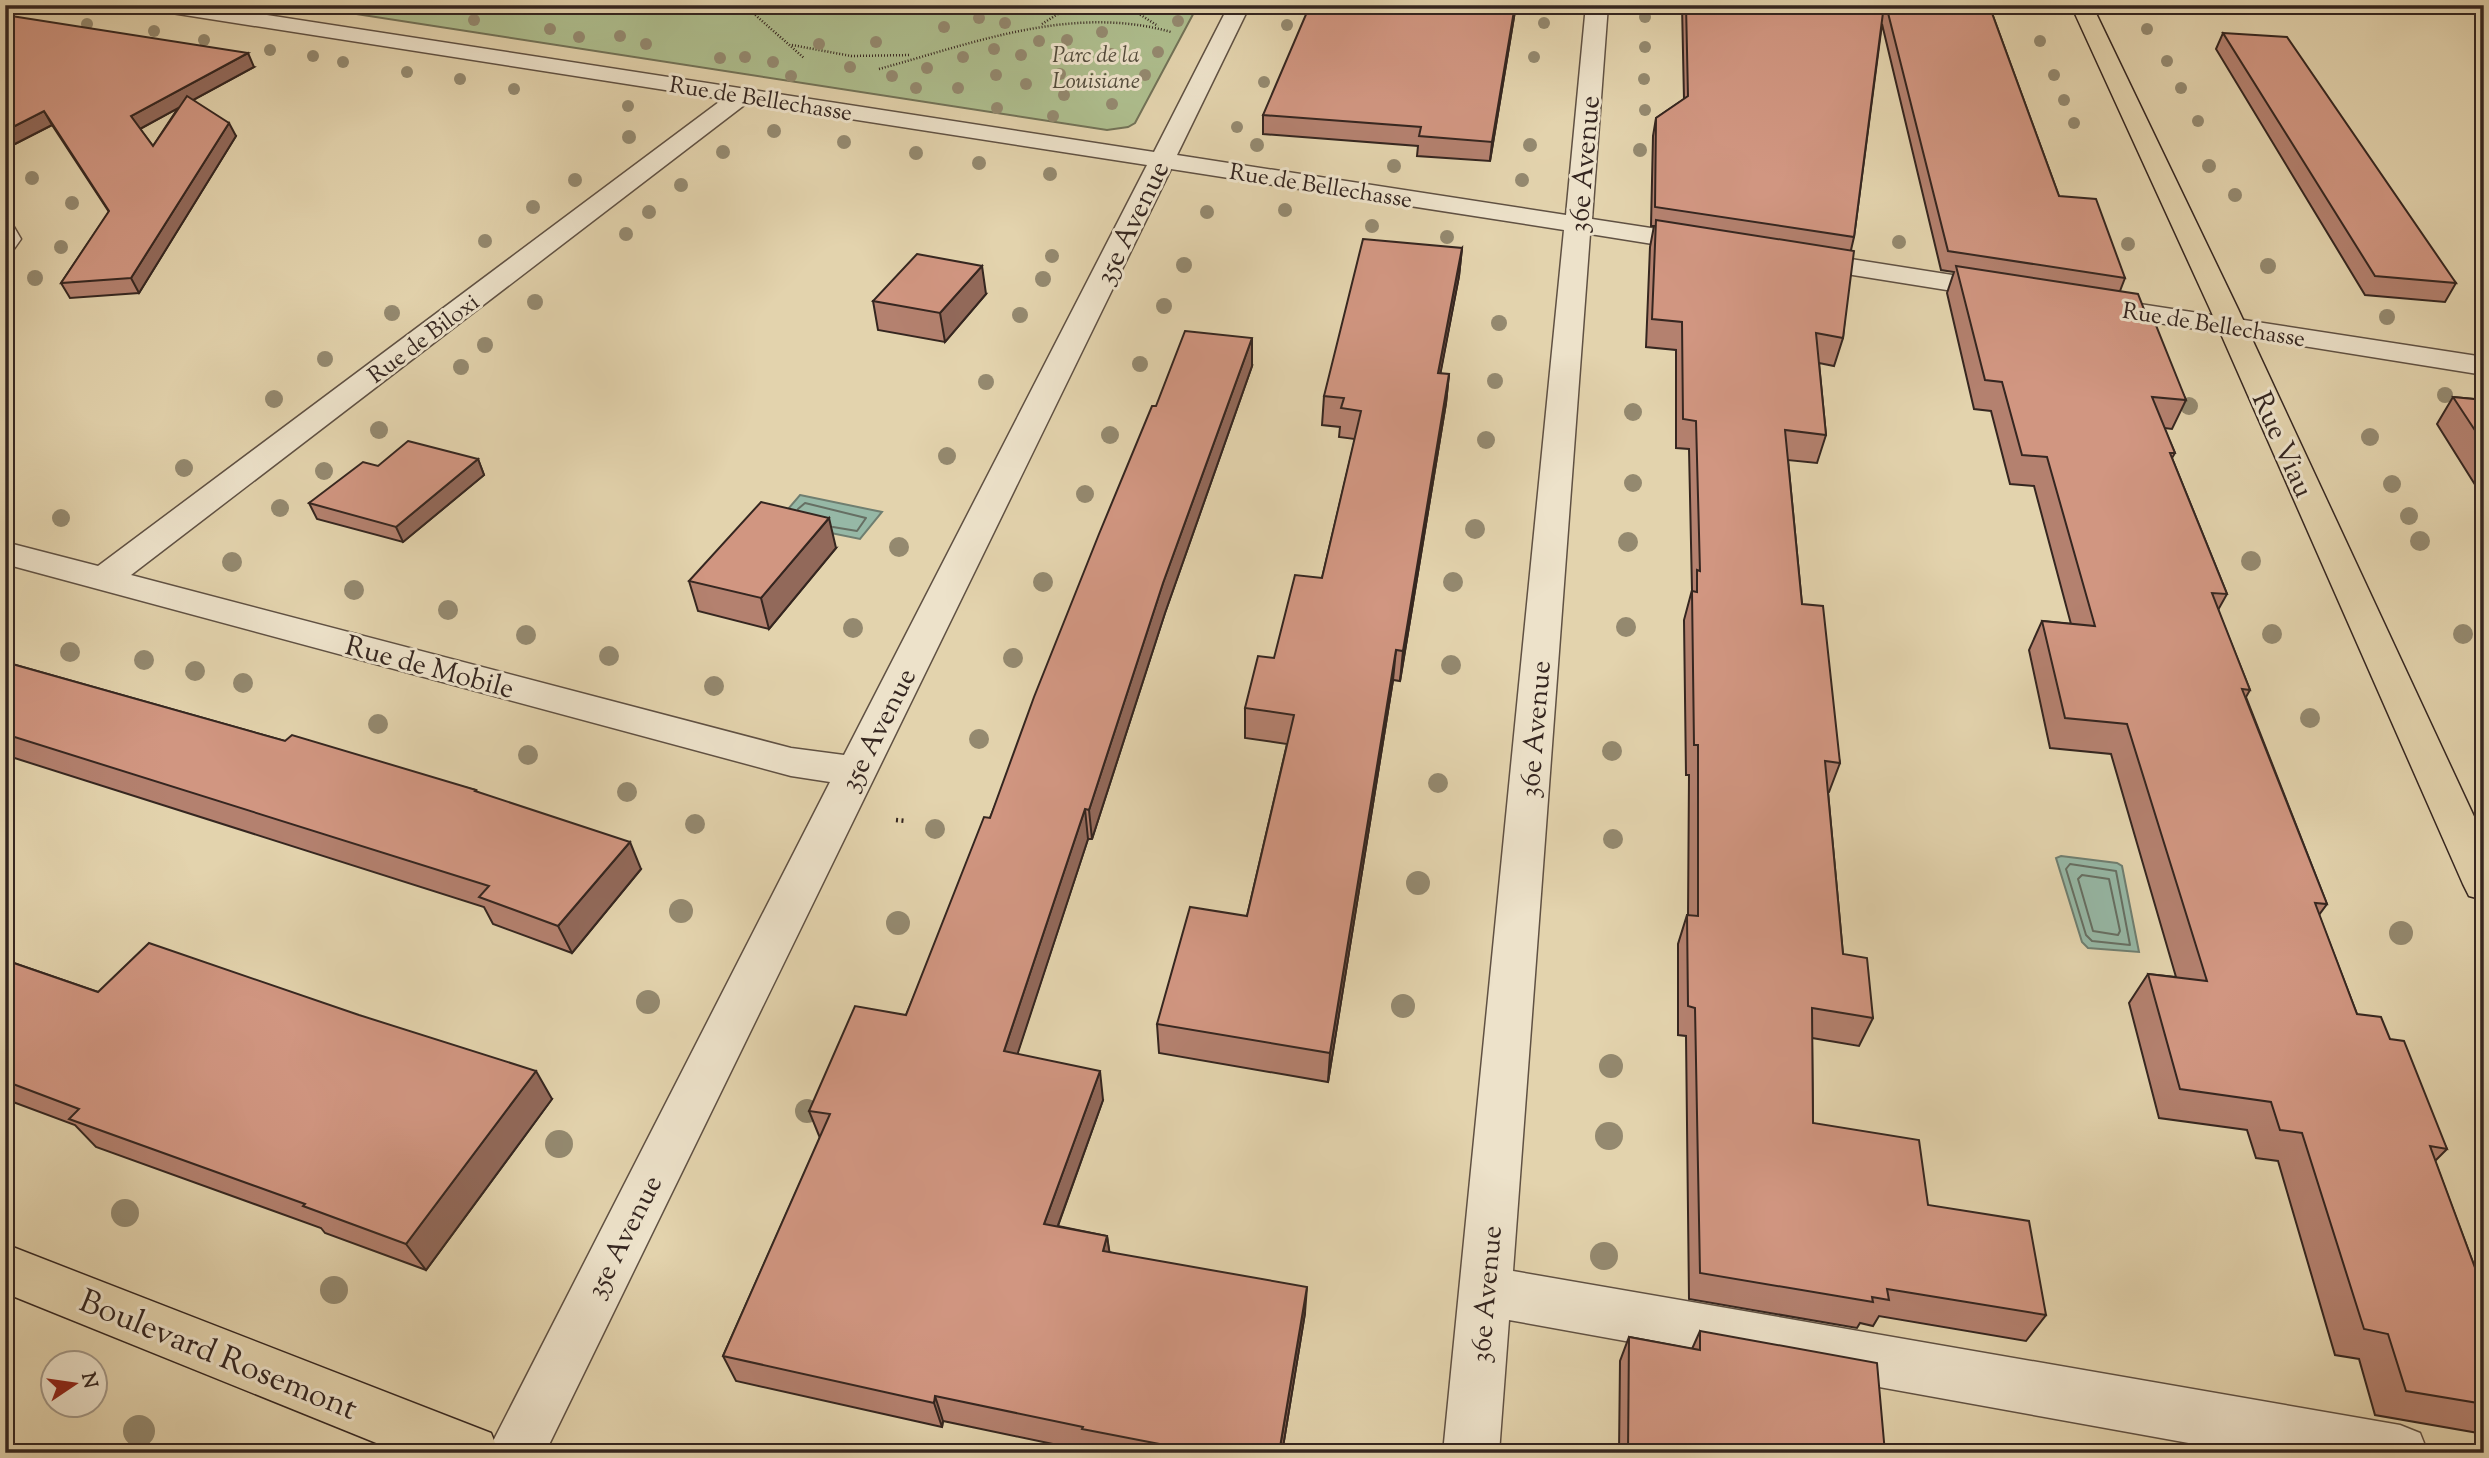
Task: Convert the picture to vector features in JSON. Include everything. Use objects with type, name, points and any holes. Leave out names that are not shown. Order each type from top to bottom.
[{"type":"main road","name":"Rue Viau","points":[[2081,5],[2231,326],[2484,884]]},
{"type":"main road","name":"Boulevard Rosemont","points":[[5,1268],[471,1453]]},
{"type":"street","name":"Rue de Bellechasse","points":[[159,5],[1733,249]]},
{"type":"street","name":"35e Avenue","points":[[515,1453],[1240,5]]},
{"type":"street","name":"36e Avenue","points":[[1471,1453],[1597,5]]},
{"type":"street","name":"Rue de Biloxi","points":[[104,579],[742,96]]},
{"type":"street","points":[[5,233],[8,239],[5,243]]},
{"type":"street","points":[[1774,255],[2032,295]]},
{"type":"street","name":"Rue de Bellechasse","points":[[2072,302],[2484,366]]},
{"type":"street","name":"Rue de Mobile","points":[[5,553],[791,762],[856,771]]},
{"type":"street","points":[[1486,1291],[2400,1453]]},
{"type":"path","points":[[744,5],[810,64]]},
{"type":"path","points":[[1038,26],[1072,5]]},
{"type":"path","points":[[1125,5],[1174,34]]},
{"type":"path","points":[[871,72],[926,54],[1038,26],[1098,22],[1161,28]]},
{"type":"path","points":[[791,45],[808,51],[850,57],[926,54]]},
{"type":"green space","name":"Parc de la Louisiane","points":[[298,5],[1198,5],[1135,123],[1128,127],[1107,130]]},
{"type":"water","points":[[800,495],[882,512],[860,539],[777,522]]},
{"type":"water","points":[[2061,856],[2117,863],[2122,866],[2139,952],[2088,948],[2082,942],[2056,858]]},
{"type":"building","points":[[1310,5],[1515,5],[1492,142],[1419,136],[1421,127],[1263,115]]},
{"type":"building","points":[[1686,5],[1884,5],[1854,237],[1655,207],[1656,118],[1688,96]]},
{"type":"building","points":[[1886,5],[1989,5],[2059,196],[2096,199],[2125,278],[1948,251]]},
{"type":"building","points":[[5,15],[248,53],[131,116],[153,146],[187,96],[229,123],[131,278],[61,283],[109,211],[44,111],[5,131]]},
{"type":"building","points":[[2223,33],[2287,37],[2456,283],[2375,276]]},
{"type":"building","points":[[1656,220],[1854,251],[1843,338],[1816,333],[1826,435],[1785,430],[1802,604],[1823,606],[1840,763],[1825,761],[1843,954],[1867,958],[1873,1018],[1812,1008],[1813,1123],[1919,1140],[1928,1205],[2029,1221],[2046,1315],[1887,1289],[1889,1300],[1872,1297],[1873,1302],[1700,1273],[1695,1008],[1688,1006],[1687,915],[1698,916],[1698,745],[1694,745],[1692,591],[1697,592],[1697,570],[1700,571],[1696,421],[1683,419],[1682,322],[1652,319]]},
{"type":"building","points":[[1363,239],[1462,248],[1438,373],[1449,374],[1403,651],[1396,650],[1330,1053],[1157,1024],[1190,907],[1247,916],[1294,715],[1245,708],[1258,656],[1274,658],[1295,575],[1322,578],[1361,411],[1341,408],[1344,398],[1324,396]]},
{"type":"building","points":[[917,254],[982,266],[940,313],[873,301]]},
{"type":"building","points":[[1956,266],[2138,294],[2149,322],[2155,323],[2186,400],[2152,397],[2175,453],[2170,453],[2227,594],[2212,593],[2250,690],[2242,689],[2327,904],[2315,903],[2357,1014],[2381,1017],[2390,1039],[2404,1041],[2447,1149],[2430,1146],[2484,1292],[2484,1404],[2406,1391],[2388,1334],[2364,1329],[2302,1133],[2280,1130],[2271,1102],[2180,1089],[2148,974],[2207,981],[2127,724],[2065,718],[2042,621],[2095,626],[2047,457],[2022,455],[2002,382],[1985,380]]},
{"type":"building","points":[[1185,331],[1252,338],[1163,583],[1089,810],[1085,809],[1004,1051],[1100,1071],[1044,1224],[1107,1236],[1103,1251],[1307,1287],[1279,1453],[1206,1453],[935,1396],[934,1403],[723,1356],[830,1114],[809,1111],[855,1006],[906,1015],[984,817],[990,818],[1034,697],[1099,534],[1152,406],[1156,406]]},
{"type":"building","points":[[2453,397],[2484,400],[2484,444]]},
{"type":"building","points":[[408,441],[478,459],[396,527],[309,503],[363,462],[378,466]]},
{"type":"building","points":[[761,502],[829,518],[761,598],[689,581]]},
{"type":"building","points":[[5,662],[285,741],[292,735],[476,790],[630,842],[558,926],[479,897],[489,886],[5,734]]},
{"type":"building","points":[[149,943],[359,1015],[536,1071],[406,1244],[303,1206],[305,1204],[69,1119],[79,1109],[5,1081],[5,960],[98,992]]},
{"type":"building","points":[[1700,1331],[1877,1363],[1885,1453],[1628,1453],[1629,1337],[1700,1350]]}]
